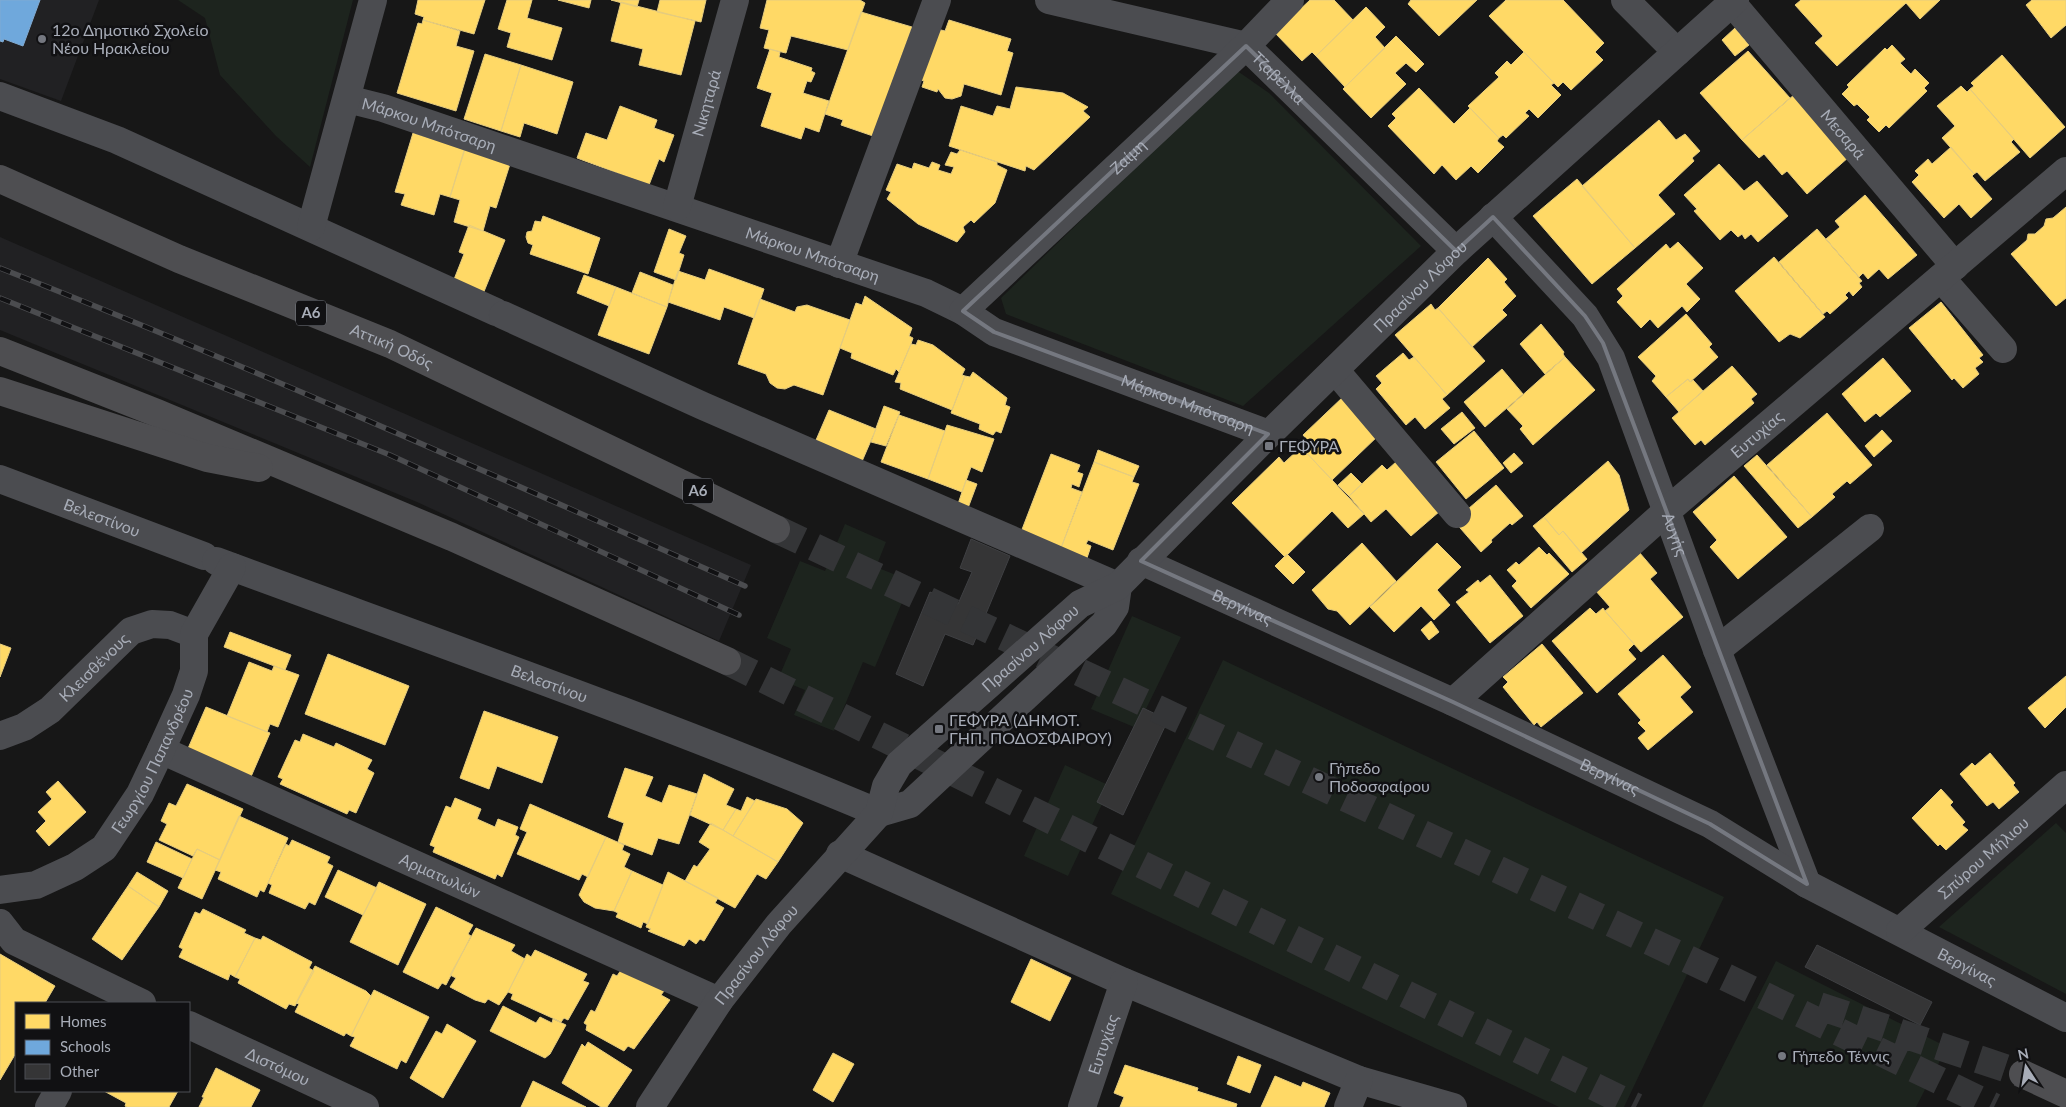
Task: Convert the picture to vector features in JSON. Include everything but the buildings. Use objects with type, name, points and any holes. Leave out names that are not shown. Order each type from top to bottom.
[{"type":"highway","name":"Αττική Οδός","points":[[0,179],[179,259],[390,344],[776,529]]},
{"type":"highway","points":[[0,351],[157,413],[452,537],[727,661]]},
{"type":"highway","points":[[0,391],[207,458],[311,478]]},
{"type":"highway","points":[[2022,1074],[2066,1094]]},
{"type":"street","points":[[311,227],[373,0]]},
{"type":"street","name":"Νικηταρά","points":[[677,207],[736,0]]},
{"type":"street","points":[[839,264],[937,0]]},
{"type":"street","name":"Τζαβέλλα","points":[[1049,0],[1246,46],[1456,252]]},
{"type":"street","name":"Ζαίμη","points":[[964,311],[1246,46],[1290,0]]},
{"type":"street","points":[[1625,0],[1677,52]]},
{"type":"street","name":"Πρασίνου Λόφου","points":[[650,1107],[719,1001],[779,924],[840,854],[879,813],[886,786],[899,764],[1080,604],[1118,586],[1269,434],[1456,252],[1734,1]]},
{"type":"street","name":"Μεσαρά","points":[[1734,1],[1948,272],[2003,349]]},
{"type":"street","points":[[0,96],[118,140],[703,406],[1118,586]]},
{"type":"street","name":"Μάρκου Μπότσαρη","points":[[347,99],[392,111],[926,293],[964,311],[994,332],[1269,434]]},
{"type":"street","name":"Ευτυχίας","points":[[1452,702],[1668,510],[2066,171]]},
{"type":"street","name":"Αυγής","points":[[1493,217],[1585,316],[1611,358],[1668,510],[1717,650],[1807,884]]},
{"type":"street","points":[[1335,370],[1457,514]]},
{"type":"street","name":"Βελεστίνου","points":[[0,479],[606,704],[766,765],[879,813]]},
{"type":"street","points":[[1717,650],[1870,528]]},
{"type":"street","name":"Γεωργίου Παπανδρέου","points":[[0,890],[36,885],[75,867],[104,848],[140,794],[186,694],[194,671],[194,634],[217,561]]},
{"type":"street","name":"Βεργίνας","points":[[1141,562],[1452,702],[1710,824],[1807,884],[2066,1018]]},
{"type":"street","name":"Πρασίνου Λόφου","points":[[879,813],[910,804],[1104,624],[1115,607],[1118,586]]},
{"type":"street","name":"Κλεισθένους","points":[[0,736],[24,727],[50,710],[131,631],[152,624],[170,625],[194,634]]},
{"type":"street","name":"Αρματωλών","points":[[161,750],[719,1001]]},
{"type":"street","name":"Σπύρου Μήλιου","points":[[1900,931],[2063,795]]},
{"type":"street","points":[[840,854],[1124,982],[1359,1080],[1453,1107]]},
{"type":"street","points":[[0,923],[14,941],[111,997],[137,1002]]},
{"type":"street","name":"Ευτυχίας","points":[[1082,1107],[1124,982]]},
{"type":"street","name":"Διστόμου","points":[[190,1025],[365,1107]]},
{"type":"street","points":[[1348,1107],[1359,1080]]},
{"type":"street","points":[[49,1107],[57,1092]]},
{"type":"highlighted area","points":[[1246,46],[1456,251],[1493,217],[1585,316],[1603,343],[1807,884],[1710,824],[1453,702],[1141,561],[1268,434],[994,332],[963,311]]},
{"type":"shaded area","name":"12ο Δημοτικό Σχολείο Νέου Ηρακλείου","points":[[0,0],[99,0],[61,101],[0,79]]},
{"type":"shaded area","points":[[178,0],[353,0],[310,167],[276,136],[220,75],[205,18]]},
{"type":"shaded area","points":[[1236,70],[1269,93],[1421,246],[1243,406],[1006,314],[1001,298]]},
{"type":"shaded area","points":[[0,237],[751,565],[719,641],[417,502],[0,330]]},
{"type":"shaded area","points":[[845,524],[886,542],[876,567],[911,581],[875,667],[863,662],[834,731],[794,715],[805,690],[778,679],[791,649],[767,638],[800,561],[825,571]]},
{"type":"shaded area","points":[[1132,616],[1181,637],[1146,709],[1142,709],[1134,727],[1091,709]]},
{"type":"shaded area","name":"Γήπεδο Ποδοσφαίρου","points":[[1223,660],[1724,897],[1624,1107],[1559,1107],[1111,894]]},
{"type":"shaded area","points":[[1065,765],[1106,784],[1102,804],[1068,876],[1024,856]]},
{"type":"shaded area","points":[[2056,823],[2066,833],[2066,994],[1939,927]]},
{"type":"shaded area","name":"Γήπεδο Τέννις","points":[[1776,961],[1947,1047],[1916,1107],[1702,1107]]},
{"type":"tunnel","points":[[776,529],[1711,970],[1994,1107]]},
{"type":"tunnel","points":[[727,661],[1636,1107]]},
{"type":"tunnel","points":[[1819,1006],[2023,1074]]},
{"type":"railway","points":[[0,268],[281,383],[745,586]]},
{"type":"railway","points":[[0,298],[390,455],[739,615]]},
{"type":"place","name":"12ο Δημοτικό Σχολείο Νέου Ηρακλείου","points":[[42,39]]},
{"type":"place","name":"ΓΕΦΥΡΑ","points":[[1269,446]]},
{"type":"place","name":"ΓΕΦΥΡΑ (ΔΗΜΟΤ. ΓΗΠ. ΠΟΔΟΣΦΑΙΡΟΥ)","points":[[939,729]]},
{"type":"place","name":"Γήπεδο Ποδοσφαίρου","points":[[1319,777]]},
{"type":"place","name":"Γήπεδο Τέννις","points":[[1782,1056]]}]
